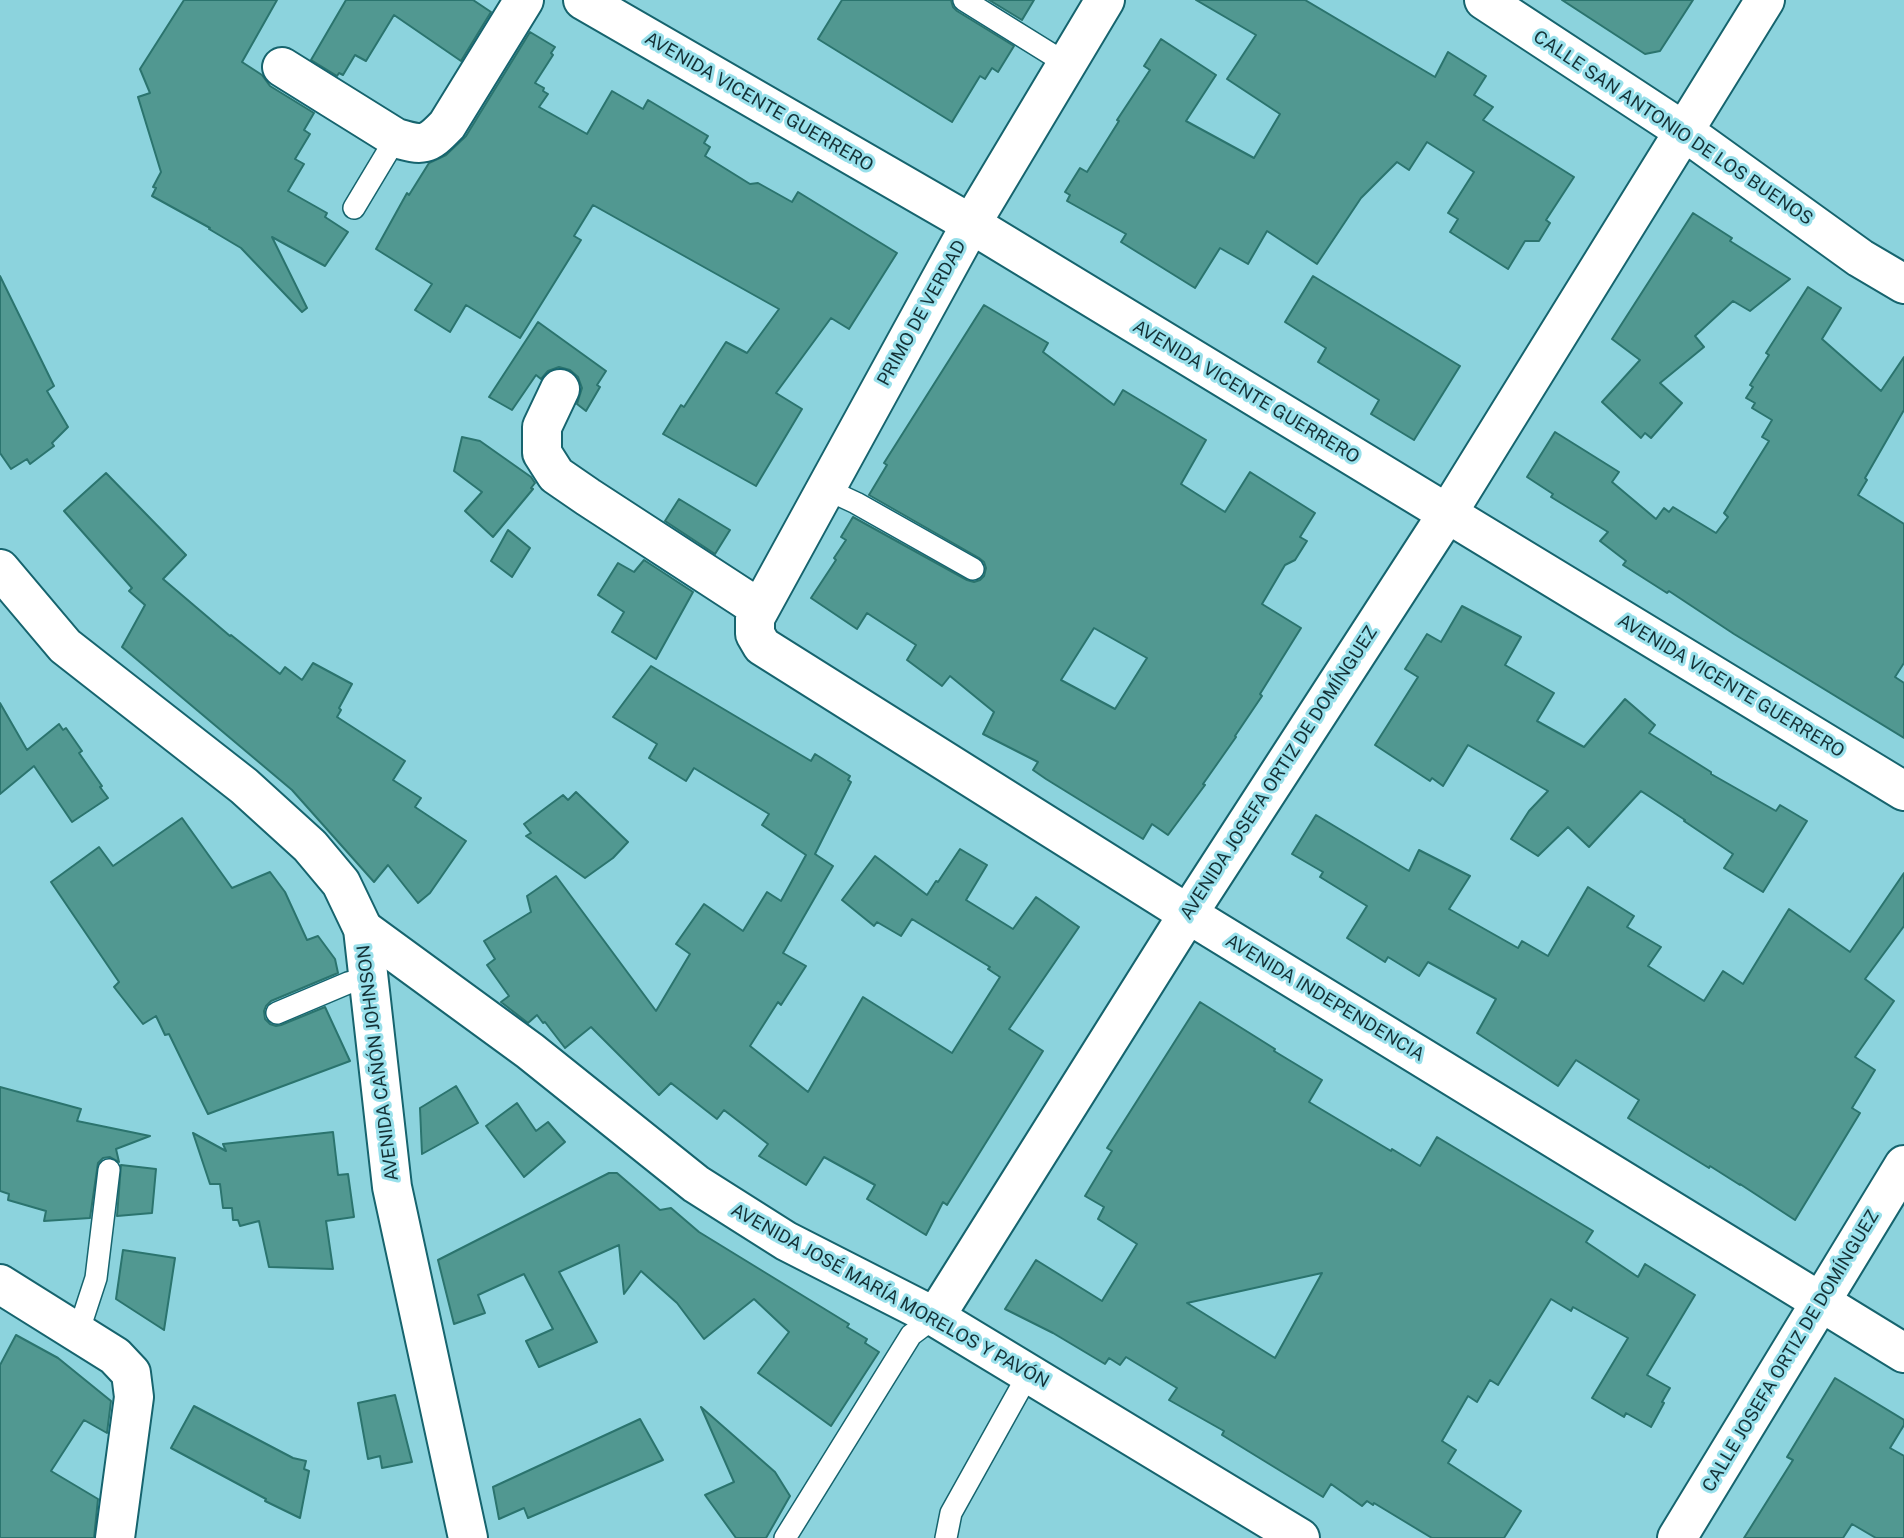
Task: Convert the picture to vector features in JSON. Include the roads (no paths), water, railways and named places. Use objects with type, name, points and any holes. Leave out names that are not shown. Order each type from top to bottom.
[{"type":"street","points":[[282,67],[396,138],[415,143],[431,141],[447,125],[524,0]]},
{"type":"street","name":"AVENIDA VICENTE GUERRERO","points":[[583,0],[971,224],[1904,790]]},
{"type":"street","name":"PRIMO DE VERDAD","points":[[757,621],[825,489],[971,224],[1105,0]]},
{"type":"street","name":"CALLE SAN ANTONIO DE LOS BUENOS","points":[[1483,0],[1685,132],[1860,258],[1904,285]]},
{"type":"street","name":"AVENIDA JOSEFA ORTIZ DE DOMÍNGUEZ","points":[[935,1317],[1188,914],[1447,514],[1765,0]]},
{"type":"street","name":"AVENIDA INDEPENDENCIA","points":[[560,389],[542,427],[542,453],[556,475],[757,621],[762,646],[1188,914],[1904,1353]]},
{"type":"street","name":"AVENIDA CAÑÓN JOHNSON","points":[[0,569],[65,646],[244,786],[310,846],[341,883],[363,929],[392,1187],[468,1538]]},
{"type":"street","name":"AVENIDA JOSÉ MARÍA MORELOS Y PAVÓN","points":[[363,929],[530,1052],[696,1184],[786,1241],[935,1317],[1300,1538]]},
{"type":"street","name":"CALLE JOSEFA ORTIZ DE DOMÍNGUEZ","points":[[1677,1538],[1904,1165]]},
{"type":"street","points":[[0,1284],[115,1356],[131,1373],[134,1396],[115,1538]]},
{"type":"lane","points":[[964,0],[1067,64]]},
{"type":"lane","points":[[354,208],[396,138]]},
{"type":"lane","points":[[825,489],[856,503],[973,569]]},
{"type":"lane","points":[[277,1013],[348,983],[368,978]]},
{"type":"lane","points":[[78,1333],[96,1278],[108,1170]]},
{"type":"lane","name":"AVENIDA JOSEFA ORTIZ DE DOMÍNGUEZ","points":[[785,1538],[911,1335],[935,1317]]},
{"type":"lane","points":[[946,1538],[951,1513],[1029,1373]]}]
